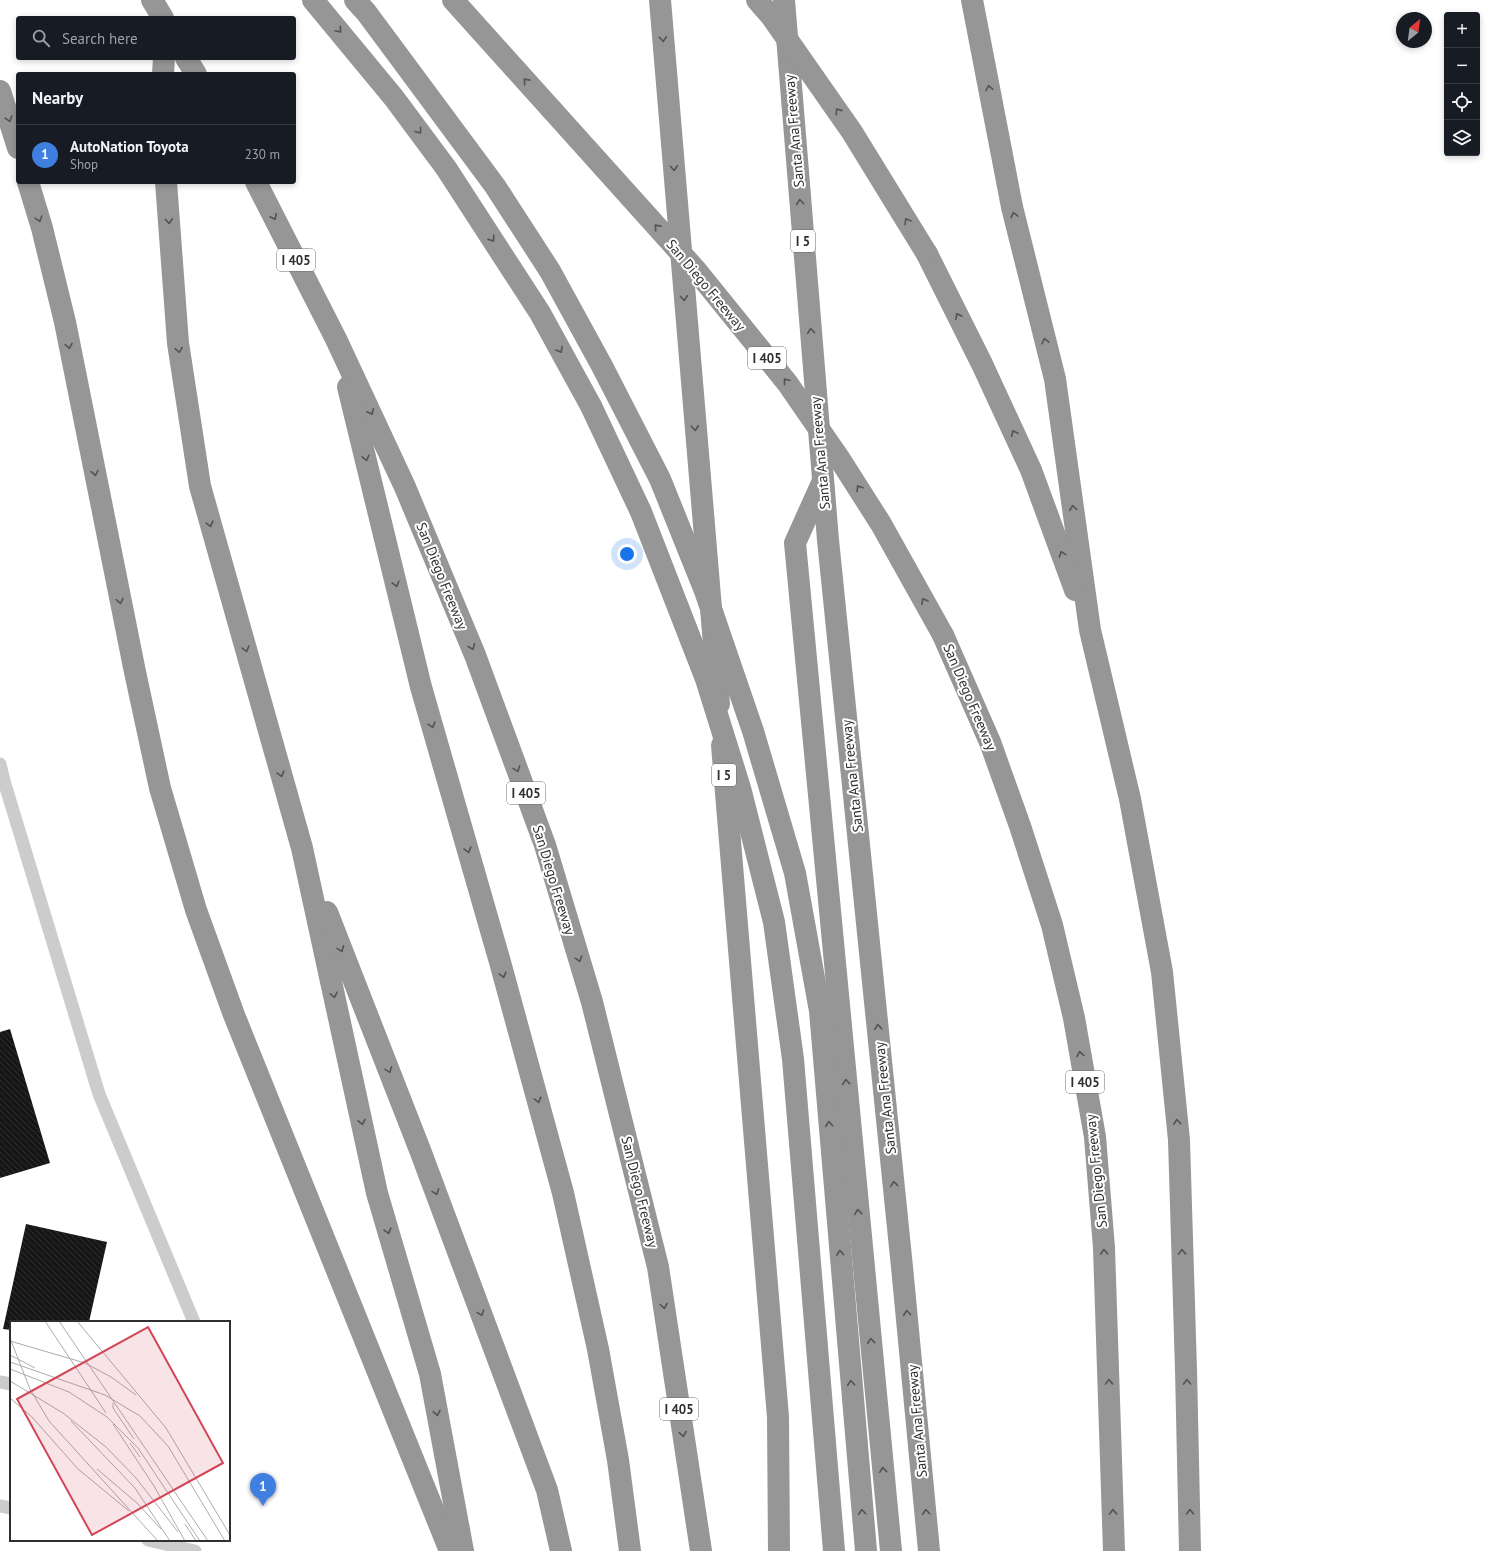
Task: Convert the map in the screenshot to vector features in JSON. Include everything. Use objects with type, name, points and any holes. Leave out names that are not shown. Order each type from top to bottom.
[{"type":"highway","points":[[152,0],[163,16]]},
{"type":"highway","points":[[164,16],[165,0]]},
{"type":"highway","points":[[313,0],[394,98],[446,168],[540,313],[591,406],[641,512],[706,680],[740,788],[774,922],[793,1059],[834,1551]]},
{"type":"highway","points":[[354,0],[366,12],[495,186],[550,271],[595,353],[660,479],[705,591],[753,731],[795,873],[820,1011],[866,1551]]},
{"type":"highway","name":"San Diego Freeway","points":[[453,0],[695,269],[788,384],[840,458],[881,524],[943,635],[990,742],[1020,826],[1052,925],[1074,1018],[1095,1137],[1104,1248],[1114,1551]]},
{"type":"highway","name":"I 5","points":[[660,0],[778,1417],[779,1551]]},
{"type":"highway","points":[[757,0],[771,16],[852,132],[927,254],[982,364],[1031,470],[1090,630]]},
{"type":"highway","name":"Santa Ana Freeway","points":[[784,0],[823,482],[929,1551]]},
{"type":"highway","points":[[972,0],[1012,207],[1055,379],[1090,630],[1130,799],[1162,972],[1179,1140],[1190,1551]]},
{"type":"highway","points":[[163,72],[164,60]]},
{"type":"highway","points":[[187,60],[195,72]]},
{"type":"highway","points":[[0,91],[16,142]]},
{"type":"highway","points":[[29,184],[42,228],[65,322],[133,665],[160,788],[196,910],[234,1015],[450,1551]]},
{"type":"highway","points":[[166,184],[178,343],[200,486],[302,848],[377,1193],[430,1374],[463,1551]]},
{"type":"highway","name":"San Diego Freeway","points":[[257,184],[336,339],[405,487],[475,655],[547,852],[592,1002],[658,1267],[701,1551]]},
{"type":"highway","points":[[336,339],[421,687],[502,970],[563,1194],[599,1356],[618,1460],[630,1551]]},
{"type":"highway","points":[[823,482],[795,543],[891,1551]]},
{"type":"highway","points":[[302,848],[420,1150],[544,1483],[562,1551]]},
{"type":"lane","points":[[0,764],[99,1094],[194,1321]]},
{"type":"lane","points":[[0,1382],[10,1384]]},
{"type":"lane","points":[[0,1506],[10,1508]]},
{"type":"lane","points":[[152,1541],[195,1551]]},
{"type":"building","points":[[10,1029],[50,1163],[0,1178],[0,1032]]},
{"type":"building","points":[[26,1224],[107,1242],[89,1321],[10,1321],[10,1330],[3,1329]]},
{"type":"place","name":"AutoNation Toyota","points":[[263,1506]]}]
